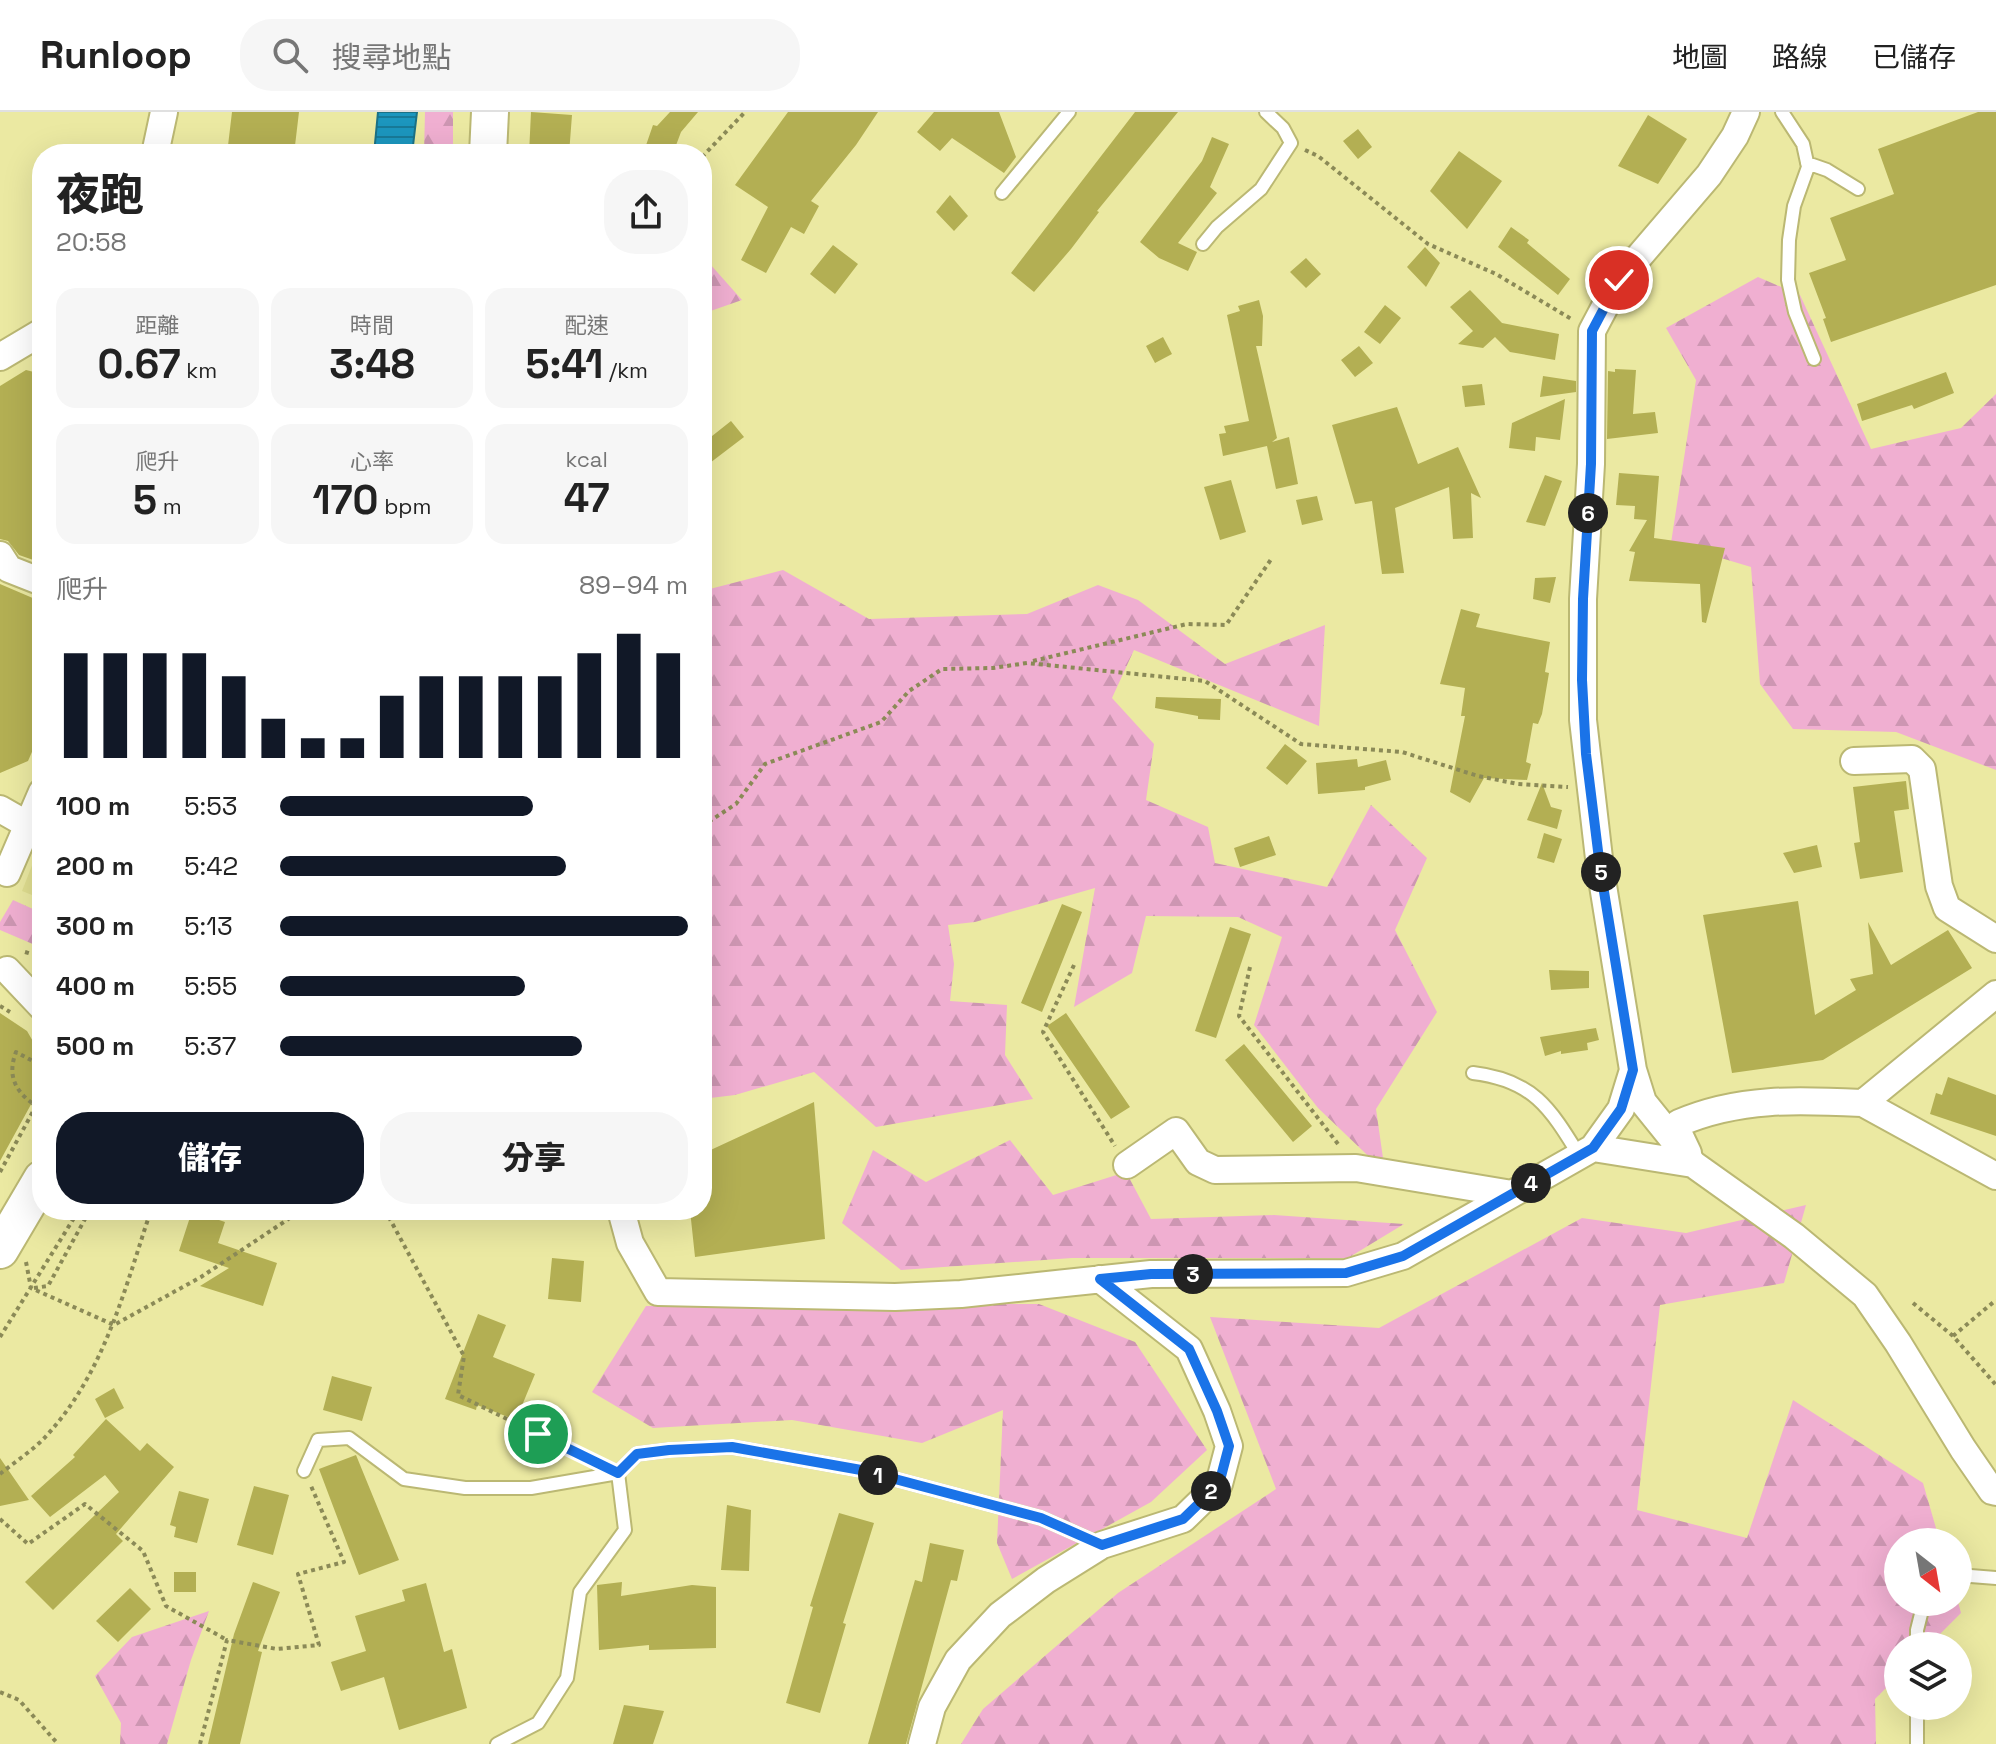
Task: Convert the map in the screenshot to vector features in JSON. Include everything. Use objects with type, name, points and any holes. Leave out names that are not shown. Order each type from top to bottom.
[{"type":"main road","points":[[488,144],[490,112]]},
{"type":"main road","points":[[13,1258],[32,1206]]},
{"type":"street","points":[[157,144],[164,112]]},
{"type":"street","points":[[1746,112],[1735,136],[1709,175],[1619,280],[1592,331],[1591,464],[1582,637],[1583,720],[1600,867],[1633,1070],[1643,1102],[1693,1164],[1794,1236],[1865,1295],[1995,1495]]},
{"type":"street","points":[[0,357],[32,338]]},
{"type":"street","points":[[0,555],[9,569],[32,578]]},
{"type":"street","points":[[1854,761],[1912,759],[1922,769],[1939,886],[1947,908],[1996,939]]},
{"type":"street","points":[[0,809],[28,825]]},
{"type":"street","points":[[7,873],[32,816]]},
{"type":"street","points":[[3,968],[32,975]]},
{"type":"street","points":[[3,968],[32,997]]},
{"type":"street","points":[[1863,1103],[1996,994]]},
{"type":"street","points":[[624,1220],[630,1243],[658,1292],[895,1297],[961,1294],[1151,1274],[1346,1273],[1403,1256],[1586,1152],[1621,1109],[1633,1070]]},
{"type":"street","points":[[1693,1164],[1679,1134],[1679,1123],[1702,1113],[1725,1106],[1778,1100],[1863,1103],[1996,1176]]},
{"type":"street","points":[[1127,1165],[1176,1131],[1198,1162],[1215,1170],[1356,1168],[1512,1194]]},
{"type":"street","points":[[1586,1152],[1693,1164]]},
{"type":"street","points":[[922,1744],[932,1707],[958,1660],[1000,1615],[1046,1580],[1102,1545],[1183,1519],[1219,1484],[1229,1446],[1189,1349],[1100,1279]]},
{"type":"lane","points":[[1002,193],[1069,112]]},
{"type":"lane","points":[[1203,244],[1217,227],[1261,189],[1291,143],[1283,128],[1266,112]]},
{"type":"lane","points":[[1782,112],[1803,144],[1808,167],[1794,206],[1788,280],[1795,312],[1814,359]]},
{"type":"lane","points":[[1807,163],[1827,170],[1858,189]]},
{"type":"lane","points":[[1473,1073],[1506,1080],[1538,1098],[1586,1152]]},
{"type":"lane","points":[[304,1471],[318,1440],[349,1438],[404,1479],[465,1488],[531,1488],[618,1473],[637,1454],[732,1447],[861,1470],[942,1491],[1041,1518],[1102,1545]]},
{"type":"lane","points":[[497,1744],[538,1723],[567,1678],[580,1592],[625,1530],[618,1473]]},
{"type":"lane","points":[[1972,1576],[1996,1578]]},
{"type":"lane","points":[[1917,1720],[1917,1744]]},
{"type":"path","points":[[712,147],[745,112]]},
{"type":"path","points":[[1291,143],[1318,156],[1428,244],[1496,274],[1592,331]]},
{"type":"path","points":[[712,820],[736,804],[765,764],[881,722],[909,691],[942,669],[993,668],[1027,663],[1187,624],[1226,625],[1272,558]]},
{"type":"path","points":[[1027,663],[1205,681],[1301,744],[1402,752],[1478,776],[1518,784],[1590,789]]},
{"type":"path","points":[[1074,965],[1043,1032],[1127,1165]]},
{"type":"path","points":[[1250,967],[1239,1016],[1356,1168]]},
{"type":"path","points":[[32,1061],[16,1052],[11,1068],[18,1091],[32,1103]]},
{"type":"path","points":[[0,1172],[32,1113]]},
{"type":"path","points":[[0,1337],[73,1220]]},
{"type":"path","points":[[31,1288],[48,1286],[84,1220]]},
{"type":"path","points":[[0,1474],[47,1435],[89,1378],[114,1325],[148,1220]]},
{"type":"path","points":[[114,1325],[201,1277],[287,1220]]},
{"type":"path","points":[[390,1220],[464,1356],[458,1395],[618,1473]]},
{"type":"path","points":[[13,1258],[31,1288],[114,1325]]},
{"type":"path","points":[[1953,1336],[1996,1300]]},
{"type":"path","points":[[1913,1303],[1953,1336],[1996,1385]]},
{"type":"path","points":[[0,1519],[28,1544],[85,1504],[143,1551],[166,1606],[227,1640],[277,1649],[319,1645],[298,1574],[344,1562],[304,1471]]},
{"type":"path","points":[[200,1744],[227,1640]]},
{"type":"path","points":[[0,1692],[19,1700],[58,1744]]},
{"type":"shaded area","points":[[32,866],[32,895],[22,891]]},
{"type":"green space","points":[[425,112],[453,112],[453,144],[424,144]]},
{"type":"green space","points":[[712,266],[742,300],[712,310]]},
{"type":"green space","points":[[1758,277],[1800,295],[1871,449],[1961,428],[1996,394],[1996,770],[1896,732],[1793,729],[1760,684],[1751,567],[1671,543],[1696,380],[1666,328]]},
{"type":"green space","points":[[783,570],[869,619],[1027,614],[1098,585],[1138,600],[1225,664],[1325,625],[1319,726],[1134,650],[1112,698],[1154,744],[1146,800],[1208,827],[1215,863],[1327,887],[1371,805],[1427,858],[1395,930],[1437,1012],[1376,1109],[1385,1172],[1318,1108],[1254,1025],[1282,937],[1238,917],[1146,916],[1132,973],[1074,1007],[1095,888],[975,922],[948,925],[954,964],[950,1001],[1007,1005],[1005,1055],[1033,1099],[876,1127],[814,1072],[735,1095],[712,1098],[712,588]]},
{"type":"green space","points":[[13,900],[32,909],[32,944],[0,930],[0,922]]},
{"type":"green space","points":[[1010,1140],[1053,1195],[1126,1172],[1151,1219],[1274,1215],[1404,1224],[1348,1258],[1072,1258],[901,1270],[842,1223],[873,1150],[926,1182]]},
{"type":"green space","points":[[1806,1205],[1784,1283],[1660,1305],[1637,1510],[1747,1538],[1793,1400],[1923,1483],[1936,1528],[1884,1528],[1884,1616],[1958,1616],[1942,1632],[1884,1632],[1884,1690],[1875,1699],[1876,1744],[961,1744],[983,1709],[1118,1593],[1276,1489],[1210,1317],[1379,1328],[1582,1218],[1686,1233]]},
{"type":"green space","points":[[1039,1304],[1135,1342],[1207,1450],[1151,1502],[1012,1579],[997,1543],[1003,1410],[922,1443],[792,1420],[653,1428],[592,1392],[646,1306]]},
{"type":"green space","points":[[209,1611],[191,1660],[167,1744],[120,1744],[121,1723],[95,1676],[132,1637]]},
{"type":"water","points":[[378,112],[417,112],[413,144],[375,144]]},
{"type":"building","points":[[232,112],[299,112],[295,144],[228,144]]},
{"type":"building","points":[[531,112],[572,115],[570,144],[529,144]]},
{"type":"building","points":[[670,112],[698,112],[681,132],[676,144],[646,144],[653,125],[657,126]]},
{"type":"building","points":[[788,112],[878,112],[811,201],[819,206],[804,234],[791,227],[766,273],[741,260],[768,207],[735,185]]},
{"type":"building","points":[[934,112],[999,112],[1016,157],[1004,173],[952,138],[940,151],[917,132]]},
{"type":"building","points":[[1135,112],[1178,112],[1034,292],[1011,273]]},
{"type":"building","points":[[1978,112],[1996,112],[1996,285],[1831,342],[1823,319],[1826,318],[1809,273],[1846,260],[1830,218],[1894,194],[1878,149]]},
{"type":"building","points":[[1648,115],[1687,139],[1658,184],[1618,166]]},
{"type":"building","points":[[1358,129],[1372,147],[1358,159],[1343,141]]},
{"type":"building","points":[[1212,137],[1229,144],[1210,187],[1217,193],[1178,243],[1197,252],[1188,271],[1159,258],[1140,242],[1202,161]]},
{"type":"building","points":[[1459,151],[1502,181],[1467,229],[1430,191]]},
{"type":"building","points":[[950,195],[968,216],[954,231],[936,212]]},
{"type":"building","points":[[1511,227],[1570,279],[1558,295],[1498,247]]},
{"type":"building","points":[[833,245],[858,264],[835,294],[810,274]]},
{"type":"building","points":[[1425,247],[1440,263],[1426,287],[1407,267]]},
{"type":"building","points":[[1306,258],[1321,274],[1306,288],[1290,272]]},
{"type":"building","points":[[1470,290],[1502,323],[1559,334],[1555,360],[1510,352],[1495,337],[1483,348],[1458,344],[1473,331],[1450,307]]},
{"type":"building","points":[[1259,300],[1263,316],[1262,346],[1256,346],[1277,438],[1272,442],[1289,437],[1298,484],[1276,489],[1267,446],[1223,456],[1219,434],[1226,433],[1224,426],[1249,421],[1227,315],[1240,311],[1238,306]]},
{"type":"building","points":[[1385,305],[1401,318],[1380,344],[1364,332]]},
{"type":"building","points":[[1163,337],[1172,354],[1155,363],[1146,346]]},
{"type":"building","points":[[1359,346],[1373,363],[1355,377],[1341,360]]},
{"type":"building","points":[[1615,369],[1636,370],[1633,414],[1655,412],[1658,433],[1607,439],[1608,371],[1615,372]]},
{"type":"building","points":[[26,370],[32,372],[32,560],[19,555],[8,541],[0,539],[0,386]]},
{"type":"building","points":[[1946,372],[1954,393],[1914,409],[1912,405],[1862,421],[1857,404]]},
{"type":"building","points":[[1543,376],[1576,381],[1576,392],[1540,397]]},
{"type":"building","points":[[1482,384],[1485,405],[1465,407],[1462,386]]},
{"type":"building","points":[[1565,399],[1560,440],[1536,437],[1535,451],[1509,448],[1512,423]]},
{"type":"building","points":[[1397,407],[1418,464],[1458,447],[1481,498],[1471,493],[1473,538],[1453,539],[1449,487],[1395,508],[1404,573],[1382,574],[1372,501],[1355,504],[1332,425]]},
{"type":"building","points":[[731,421],[744,437],[712,461],[712,436]]},
{"type":"building","points":[[1619,473],[1659,476],[1654,538],[1725,548],[1706,623],[1702,622],[1700,584],[1629,581],[1635,552],[1629,551],[1647,520],[1634,519],[1635,506],[1616,505]]},
{"type":"building","points":[[1545,475],[1562,481],[1545,526],[1526,522]]},
{"type":"building","points":[[1231,480],[1246,532],[1220,540],[1204,487]]},
{"type":"building","points":[[1317,496],[1323,520],[1302,525],[1296,500]]},
{"type":"building","points":[[1556,577],[1550,603],[1533,599],[1535,578]]},
{"type":"building","points":[[0,584],[32,598],[32,752],[28,761],[0,773]]},
{"type":"building","points":[[1461,609],[1480,614],[1476,627],[1550,642],[1545,672],[1549,673],[1542,714],[1538,724],[1533,723],[1526,762],[1531,764],[1527,780],[1484,778],[1470,803],[1450,792],[1465,716],[1461,716],[1465,688],[1440,684]]},
{"type":"building","points":[[1156,697],[1221,699],[1220,720],[1198,719],[1198,716],[1155,708]]},
{"type":"building","points":[[1285,744],[1307,761],[1287,785],[1266,768]]},
{"type":"building","points":[[1357,759],[1358,767],[1386,760],[1391,780],[1365,787],[1365,790],[1318,794],[1316,763]]},
{"type":"building","points":[[1906,781],[1909,809],[1894,811],[1903,872],[1860,879],[1854,843],[1860,842],[1853,787]]},
{"type":"building","points":[[1542,783],[1551,807],[1562,810],[1557,829],[1527,820]]},
{"type":"building","points":[[1544,833],[1562,839],[1554,863],[1537,858]]},
{"type":"building","points":[[1269,836],[1276,855],[1240,867],[1234,848]]},
{"type":"building","points":[[1817,845],[1822,867],[1794,873],[1783,853]]},
{"type":"building","points":[[1798,901],[1815,1015],[1856,990],[1850,979],[1873,974],[1868,922],[1891,965],[1948,930],[1972,968],[1823,1060],[1732,1073],[1703,915]]},
{"type":"building","points":[[1062,904],[1082,912],[1042,1012],[1021,1003]]},
{"type":"building","points":[[1230,927],[1251,934],[1216,1038],[1195,1031]]},
{"type":"building","points":[[1549,970],[1589,971],[1589,988],[1551,990]]},
{"type":"building","points":[[0,1013],[27,1031],[32,1040],[32,1103],[0,1161]]},
{"type":"building","points":[[1066,1013],[1130,1107],[1111,1119],[1047,1026]]},
{"type":"building","points":[[1596,1028],[1599,1040],[1587,1043],[1588,1050],[1561,1054],[1561,1051],[1545,1056],[1540,1037]]},
{"type":"building","points":[[1244,1044],[1312,1126],[1293,1142],[1225,1060]]},
{"type":"building","points":[[1948,1077],[1996,1095],[1996,1136],[1930,1114],[1936,1093],[1942,1095]]},
{"type":"building","points":[[814,1102],[825,1239],[695,1257],[691,1220],[712,1220],[712,1149]]},
{"type":"building","points":[[189,1220],[225,1222],[218,1243],[277,1263],[263,1306],[200,1286],[229,1268],[179,1251]]},
{"type":"building","points":[[552,1258],[584,1261],[581,1302],[548,1299]]},
{"type":"building","points":[[478,1314],[506,1325],[493,1357],[535,1374],[516,1420],[477,1405],[476,1410],[445,1399]]},
{"type":"building","points":[[332,1376],[372,1387],[362,1421],[323,1410]]},
{"type":"building","points":[[114,1388],[124,1408],[105,1418],[95,1399]]},
{"type":"building","points":[[106,1419],[140,1451],[147,1443],[174,1467],[116,1534],[123,1541],[53,1610],[25,1582],[119,1492],[105,1475],[50,1517],[31,1496],[75,1457],[73,1455]]},
{"type":"building","points":[[356,1455],[399,1560],[359,1575],[319,1469]]},
{"type":"building","points":[[0,1458],[29,1500],[0,1506]]},
{"type":"building","points":[[254,1486],[289,1495],[273,1555],[237,1545]]},
{"type":"building","points":[[179,1491],[209,1499],[197,1543],[174,1537],[176,1527],[170,1525]]},
{"type":"building","points":[[727,1505],[751,1510],[749,1571],[721,1570]]},
{"type":"building","points":[[839,1513],[874,1523],[843,1623],[846,1624],[820,1713],[786,1703],[813,1607],[810,1606]]},
{"type":"building","points":[[930,1543],[964,1550],[957,1581],[951,1580],[906,1744],[868,1744],[915,1580],[922,1582]]},
{"type":"building","points":[[174,1572],[196,1572],[196,1592],[174,1592]]},
{"type":"building","points":[[253,1582],[280,1592],[258,1651],[262,1652],[240,1744],[208,1744],[234,1634]]},
{"type":"building","points":[[622,1582],[621,1596],[692,1585],[716,1587],[716,1648],[649,1650],[649,1645],[599,1650],[597,1585]]},
{"type":"building","points":[[426,1583],[444,1652],[452,1649],[467,1708],[399,1730],[384,1677],[341,1691],[331,1662],[366,1651],[355,1616],[405,1601],[402,1590]]},
{"type":"building","points":[[130,1588],[151,1609],[118,1642],[96,1621]]},
{"type":"building","points":[[624,1705],[664,1711],[653,1744],[613,1744]]},
{"type":"route","points":[[538,1434],[618,1473],[637,1454],[732,1447],[861,1470],[1041,1518],[1102,1545],[1183,1519],[1219,1484],[1229,1446],[1189,1349],[1100,1279],[1151,1274],[1346,1273],[1403,1256],[1593,1148],[1621,1109],[1633,1070],[1600,867],[1586,754],[1582,680],[1591,464],[1592,331],[1619,280]]}]
